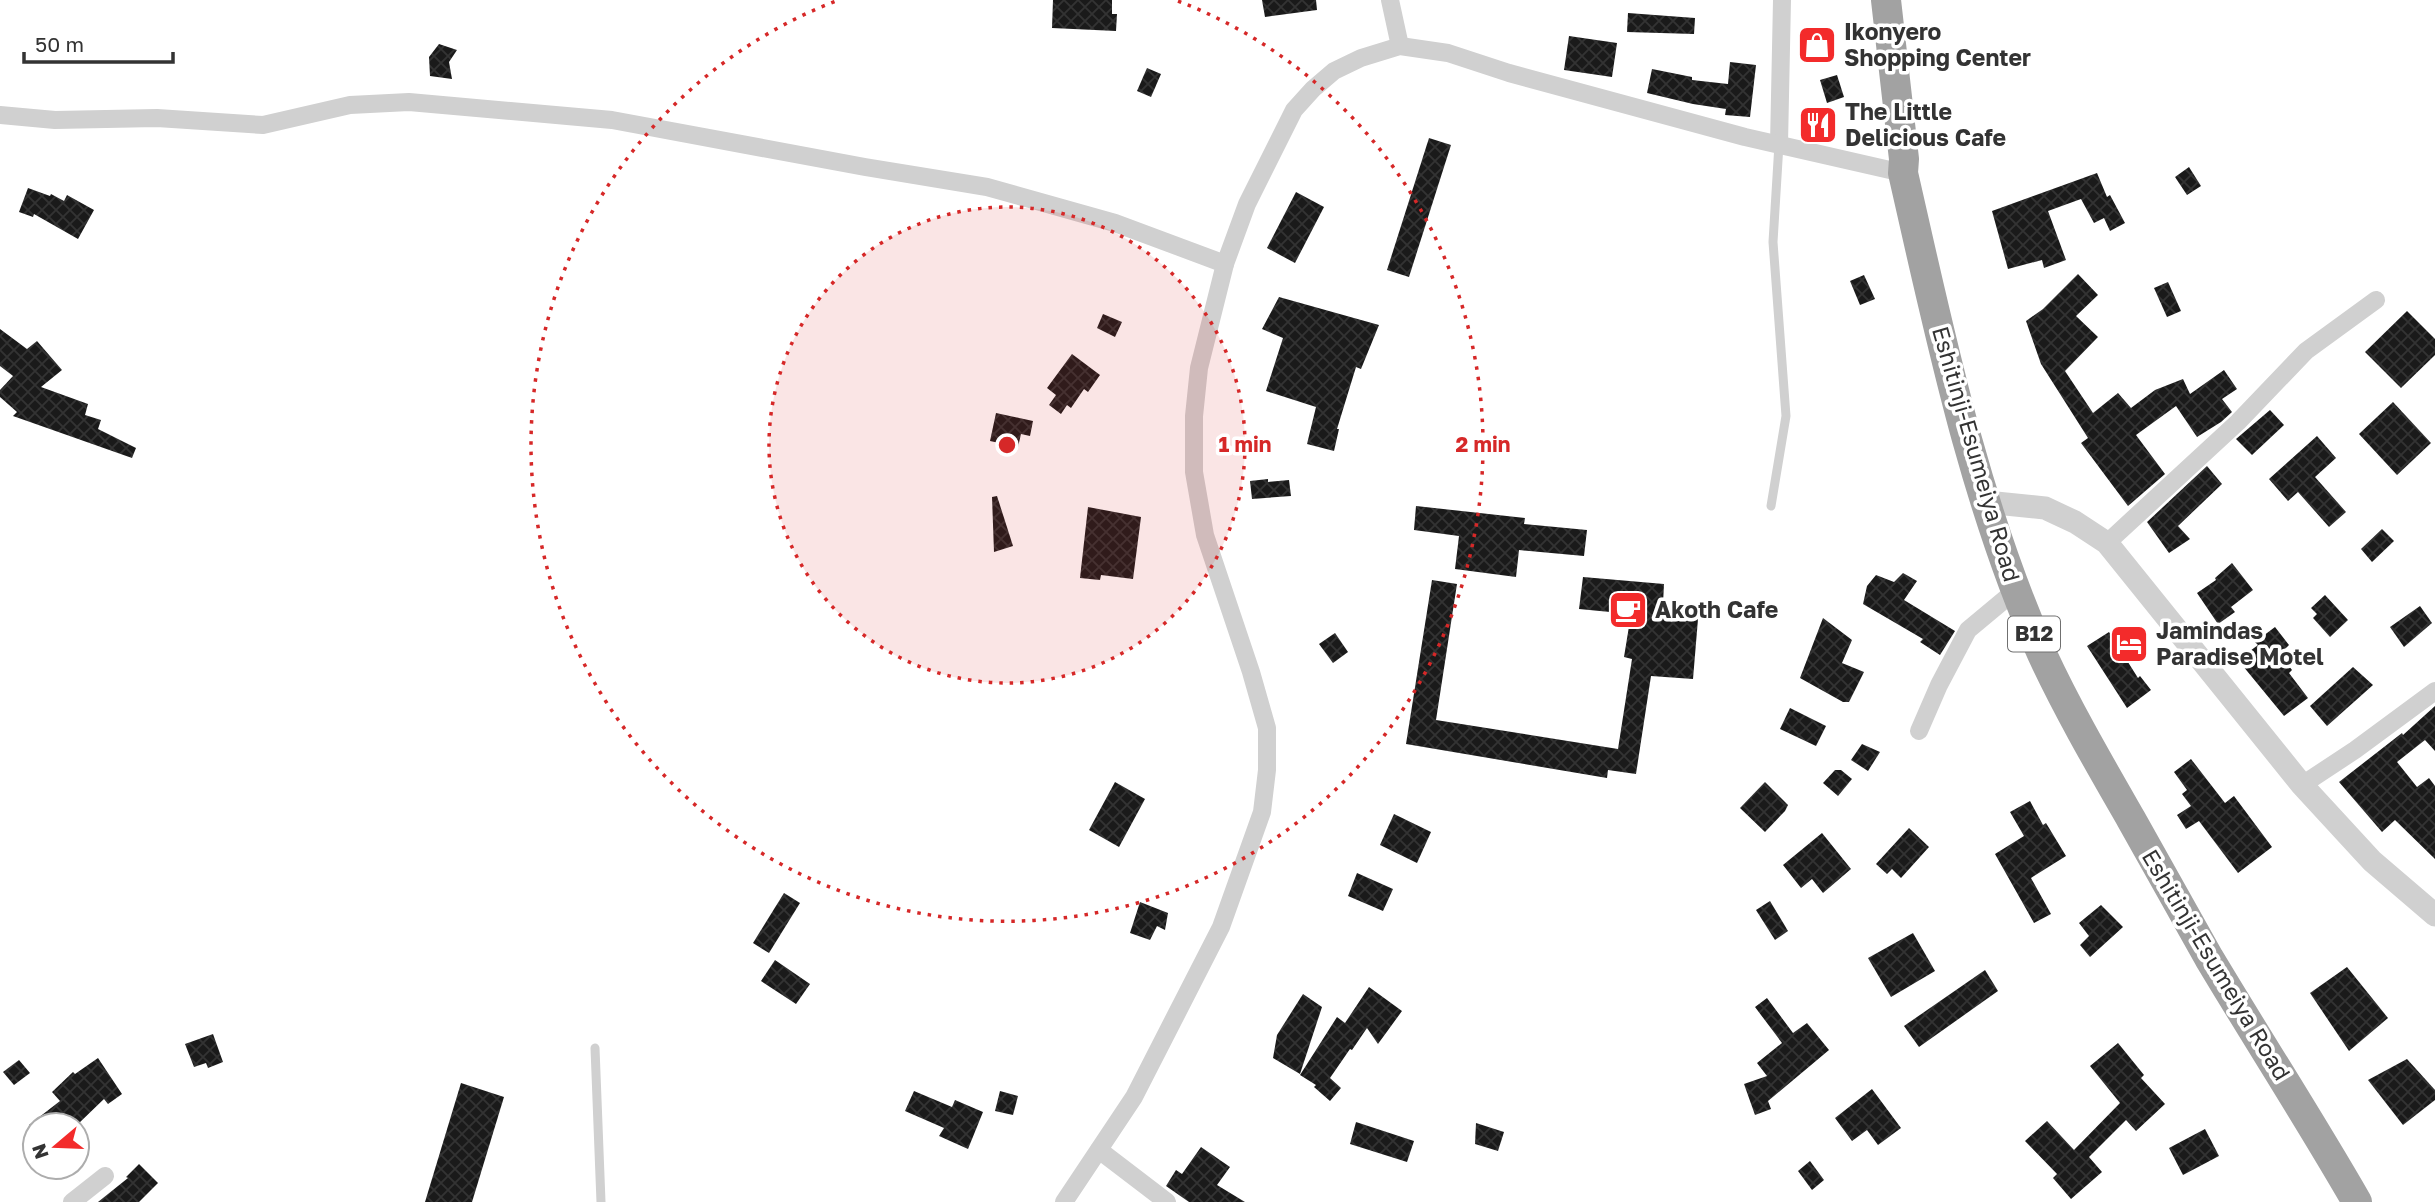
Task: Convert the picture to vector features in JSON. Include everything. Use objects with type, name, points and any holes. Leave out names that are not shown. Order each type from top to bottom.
[{"type":"highway","name":"Eshitinji-Esumeiya Road","points":[[1886,0],[1904,159],[1903,173],[1942,344],[1986,502],[2016,590],[2043,655],[2110,782],[2210,958],[2357,1202]]},
{"type":"street","points":[[1390,0],[1400,46]]},
{"type":"street","points":[[1779,144],[1782,0]]},
{"type":"street","points":[[1064,1202],[1134,1097],[1221,927],[1262,812],[1267,770],[1267,728],[1243,646],[1205,535],[1194,472],[1194,416],[1199,368],[1225,264],[1247,204],[1294,110],[1334,71],[1362,58],[1400,46],[1448,53],[1509,73],[1745,137],[1903,173]]},
{"type":"street","points":[[0,115],[55,120],[157,118],[264,125],[350,105],[409,102],[612,120],[987,187],[1115,223],[1225,264]]},
{"type":"street","points":[[2107,543],[2238,422],[2306,351],[2376,300]]},
{"type":"street","points":[[1986,502],[2045,508],[2075,522],[2107,543],[2302,785],[2372,861],[2435,915]]},
{"type":"street","points":[[1919,731],[1968,630],[2016,590]]},
{"type":"street","points":[[2302,785],[2356,750],[2435,691]]},
{"type":"street","points":[[1099,1150],[1167,1202]]},
{"type":"street","points":[[72,1202],[105,1176]]},
{"type":"lane","points":[[1771,506],[1786,416],[1773,242],[1779,144]]},
{"type":"lane","points":[[595,1048],[601,1202]]},
{"type":"building","points":[[1053,0],[1112,0],[1112,14],[1117,14],[1116,31],[1052,28]]},
{"type":"building","points":[[1262,0],[1316,0],[1317,10],[1265,17]]},
{"type":"building","points":[[1628,13],[1695,18],[1694,34],[1627,32]]},
{"type":"building","points":[[1569,36],[1617,43],[1612,77],[1564,70]]},
{"type":"building","points":[[439,44],[457,50],[449,62],[452,79],[430,76],[429,57]]},
{"type":"building","points":[[1730,62],[1756,65],[1750,117],[1725,115],[1726,109],[1647,93],[1652,69],[1692,77],[1692,80],[1728,84]]},
{"type":"building","points":[[1147,68],[1161,74],[1151,97],[1137,91]]},
{"type":"building","points":[[1837,75],[1844,97],[1827,103],[1820,80]]},
{"type":"building","points":[[1429,138],[1451,145],[1409,277],[1387,270]]},
{"type":"building","points":[[2189,167],[2201,186],[2187,195],[2175,177]]},
{"type":"building","points":[[2097,173],[2107,197],[2110,195],[2125,223],[2110,231],[2104,218],[2094,223],[2081,199],[2048,211],[2066,260],[2044,268],[2042,260],[2008,269],[1992,211]]},
{"type":"building","points":[[28,188],[50,196],[51,194],[64,201],[67,195],[94,210],[78,239],[34,214],[33,217],[19,212]]},
{"type":"building","points":[[1296,192],[1324,207],[1295,263],[1267,248]]},
{"type":"building","points":[[2078,274],[2098,295],[2076,316],[2098,337],[2065,371],[2093,413],[2118,393],[2131,408],[2155,390],[2183,379],[2190,394],[2224,370],[2237,389],[2222,399],[2232,412],[2197,437],[2176,406],[2136,435],[2165,474],[2128,506],[2081,443],[2088,438],[2041,364],[2026,321],[2043,309]]},
{"type":"building","points":[[1864,275],[1875,299],[1860,305],[1850,281]]},
{"type":"building","points":[[2168,282],[2181,311],[2167,317],[2154,288]]},
{"type":"building","points":[[1279,297],[1379,325],[1361,369],[1356,367],[1337,429],[1334,451],[1307,444],[1316,407],[1266,391],[1283,338],[1262,329]]},
{"type":"building","points":[[2407,311],[2435,339],[2435,355],[2401,388],[2365,352]]},
{"type":"building","points":[[1103,314],[1122,322],[1115,337],[1097,328]]},
{"type":"building","points":[[0,329],[27,349],[37,341],[62,370],[41,387],[88,404],[85,415],[101,420],[98,429],[136,448],[132,458],[13,416],[17,412],[0,397],[0,390],[13,376],[0,366]]},
{"type":"building","points":[[1072,354],[1100,375],[1088,392],[1084,389],[1071,408],[1067,405],[1061,414],[1049,405],[1056,395],[1047,388]]},
{"type":"building","points":[[2393,402],[2431,443],[2397,475],[2359,434]]},
{"type":"building","points":[[2270,410],[2284,425],[2252,455],[2236,439]]},
{"type":"building","points":[[996,413],[1033,421],[1030,436],[1021,434],[1018,447],[990,441]]},
{"type":"building","points":[[2317,436],[2336,458],[2315,477],[2346,512],[2329,527],[2298,492],[2288,501],[2269,479]]},
{"type":"building","points":[[2207,466],[2222,484],[2178,526],[2190,539],[2169,553],[2147,522]]},
{"type":"building","points":[[1268,479],[1268,482],[1289,480],[1291,496],[1252,499],[1250,481]]},
{"type":"building","points":[[997,496],[1013,546],[994,552],[992,497]]},
{"type":"building","points":[[1416,506],[1525,518],[1524,524],[1587,530],[1584,556],[1519,550],[1516,577],[1455,569],[1459,536],[1414,530]]},
{"type":"building","points":[[1088,507],[1141,517],[1133,579],[1101,575],[1100,580],[1080,578]]},
{"type":"building","points":[[2382,529],[2394,541],[2372,562],[2361,549]]},
{"type":"building","points":[[2232,563],[2253,590],[2231,607],[2235,612],[2218,624],[2197,593],[2216,580]]},
{"type":"building","points":[[1903,573],[1917,581],[1904,600],[1955,631],[1940,655],[1920,642],[1923,639],[1863,604],[1867,586],[1876,575],[1894,582]]},
{"type":"building","points":[[1583,577],[1664,584],[1663,604],[1699,607],[1693,679],[1651,676],[1636,774],[1608,770],[1607,778],[1406,744],[1432,580],[1457,584],[1436,720],[1618,749],[1632,659],[1624,657],[1631,614],[1579,609]]},
{"type":"building","points":[[2325,595],[2348,620],[2330,637],[2313,618],[2317,614],[2311,608]]},
{"type":"building","points":[[2420,606],[2432,623],[2404,647],[2390,627]]},
{"type":"building","points":[[1823,618],[1852,640],[1842,663],[1864,672],[1849,702],[1843,702],[1800,678]]},
{"type":"building","points":[[2275,627],[2289,645],[2280,654],[2292,670],[2289,673],[2308,698],[2284,716],[2238,660],[2258,645],[2255,642]]},
{"type":"building","points":[[2109,632],[2138,678],[2140,676],[2151,690],[2127,708],[2087,646]]},
{"type":"building","points":[[1335,633],[1348,652],[1333,663],[1319,644]]},
{"type":"building","points":[[2353,667],[2373,685],[2327,726],[2310,706]]},
{"type":"building","points":[[2435,706],[2435,751],[2425,740],[2397,762],[2417,787],[2429,778],[2435,786],[2435,859],[2395,820],[2382,832],[2339,782],[2402,733],[2403,735]]},
{"type":"building","points":[[1790,708],[1826,726],[1816,746],[1780,729]]},
{"type":"building","points":[[1862,744],[1880,752],[1868,771],[1851,760]]},
{"type":"building","points":[[2191,759],[2225,803],[2234,796],[2272,847],[2238,873],[2199,821],[2186,829],[2177,815],[2191,806],[2182,794],[2187,790],[2174,772]]},
{"type":"building","points":[[1835,770],[1841,770],[1852,779],[1838,796],[1823,783]]},
{"type":"building","points":[[1115,782],[1145,799],[1119,847],[1089,830]]},
{"type":"building","points":[[1765,782],[1788,805],[1765,832],[1740,808]]},
{"type":"building","points":[[2030,801],[2043,825],[2046,823],[2066,856],[2031,878],[2051,914],[2034,923],[1995,854],[2024,836],[2010,812]]},
{"type":"building","points":[[1394,814],[1431,832],[1417,863],[1380,845]]},
{"type":"building","points":[[1909,828],[1929,847],[1901,878],[1892,869],[1887,874],[1876,864]]},
{"type":"building","points":[[1822,833],[1851,869],[1823,893],[1812,879],[1801,888],[1783,865]]},
{"type":"building","points":[[1357,873],[1393,889],[1383,911],[1348,896]]},
{"type":"building","points":[[784,893],[800,903],[769,953],[753,943]]},
{"type":"building","points":[[1770,901],[1788,931],[1775,940],[1756,910]]},
{"type":"building","points":[[1140,902],[1168,913],[1165,930],[1157,926],[1150,940],[1130,933]]},
{"type":"building","points":[[2101,905],[2123,927],[2090,957],[2080,945],[2089,936],[2079,923]]},
{"type":"building","points":[[1913,933],[1935,971],[1891,997],[1868,958]]},
{"type":"building","points":[[775,960],[810,984],[796,1004],[761,981]]},
{"type":"building","points":[[2347,967],[2388,1018],[2349,1051],[2310,993]]},
{"type":"building","points":[[1985,970],[1998,991],[1919,1047],[1904,1026]]},
{"type":"building","points":[[1369,987],[1402,1011],[1378,1044],[1367,1028],[1352,1050],[1350,1049],[1330,1078],[1341,1088],[1330,1101],[1314,1087],[1316,1085],[1300,1075],[1337,1017],[1345,1023]]},
{"type":"building","points":[[1303,994],[1322,1007],[1300,1074],[1273,1058],[1277,1035]]},
{"type":"building","points":[[1767,998],[1793,1033],[1807,1023],[1829,1050],[1768,1101],[1771,1109],[1755,1115],[1744,1084],[1767,1076],[1757,1063],[1782,1043],[1755,1007]]},
{"type":"building","points":[[213,1034],[223,1062],[208,1068],[206,1063],[194,1067],[185,1044]]},
{"type":"building","points":[[2118,1043],[2144,1075],[2141,1078],[2165,1104],[2136,1131],[2126,1120],[2089,1157],[2102,1172],[2071,1199],[2053,1178],[2057,1174],[2025,1141],[2047,1121],[2074,1150],[2120,1103],[2090,1066]]},
{"type":"building","points":[[98,1058],[122,1094],[108,1104],[104,1099],[91,1112],[47,1111],[60,1101],[52,1092],[73,1072],[75,1074]]},
{"type":"building","points":[[2407,1059],[2435,1090],[2435,1100],[2403,1125],[2368,1080]]},
{"type":"building","points":[[19,1060],[30,1073],[14,1085],[3,1072]]},
{"type":"building","points":[[461,1083],[504,1097],[472,1202],[425,1202]]},
{"type":"building","points":[[1872,1089],[1901,1128],[1878,1145],[1867,1130],[1852,1141],[1835,1118]]},
{"type":"building","points":[[914,1091],[952,1107],[955,1100],[983,1112],[968,1149],[939,1136],[944,1128],[905,1111]]},
{"type":"building","points":[[1000,1091],[1018,1096],[1013,1115],[995,1111]]},
{"type":"building","points":[[1356,1122],[1414,1141],[1407,1162],[1350,1144]]},
{"type":"building","points":[[1476,1123],[1504,1132],[1498,1151],[1475,1144]]},
{"type":"building","points":[[2205,1129],[2219,1156],[2183,1175],[2169,1148]]},
{"type":"building","points":[[1201,1147],[1230,1167],[1217,1185],[1245,1202],[1189,1202],[1166,1186],[1176,1170],[1182,1174]]},
{"type":"building","points":[[1810,1161],[1824,1180],[1812,1190],[1798,1171]]},
{"type":"building","points":[[139,1164],[158,1183],[139,1202],[98,1202],[128,1178],[126,1177]]},
{"type":"place","name":"Ikonyero Shopping Center","points":[[1817,45]]},
{"type":"place","name":"The Little Delicious Cafe","points":[[1818,125]]},
{"type":"place","name":"Akoth Cafe","points":[[1628,610]]},
{"type":"place","name":"Jamindas Paradise Motel","points":[[2129,644]]}]
